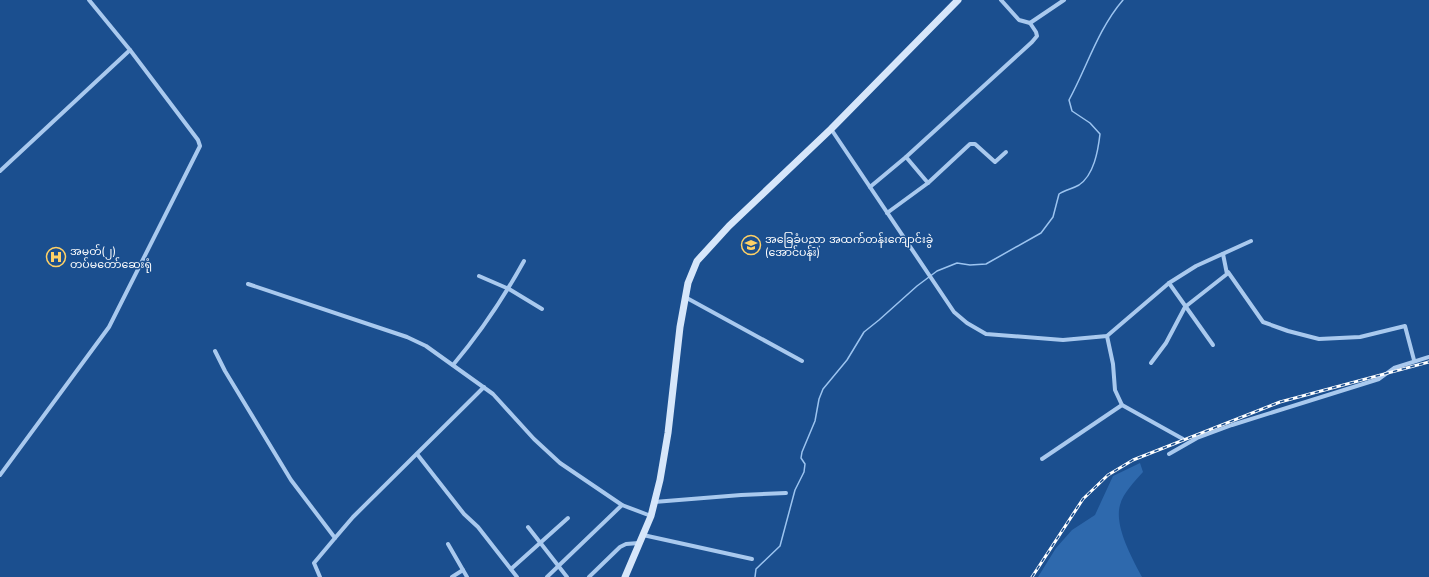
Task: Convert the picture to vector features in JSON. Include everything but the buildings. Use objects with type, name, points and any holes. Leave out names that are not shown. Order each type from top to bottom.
[{"type":"main road","points":[[625,577],[651,516],[668,433],[685,297],[692,269],[704,252],[831,129],[958,0]]},
{"type":"street","points":[[0,475],[109,327],[200,146],[198,140],[130,50],[89,0]]},
{"type":"street","points":[[870,187],[906,157],[1037,36],[1030,23],[1018,20],[1001,0]]},
{"type":"street","points":[[1030,23],[1064,0]]},
{"type":"street","points":[[0,171],[130,50]]},
{"type":"street","points":[[831,129],[954,312],[967,324],[986,334],[1063,340],[1107,336],[1169,284],[1196,266],[1251,241]]},
{"type":"street","points":[[887,213],[928,183],[970,144],[975,144],[995,162],[1006,152]]},
{"type":"street","points":[[906,157],[928,183]]},
{"type":"street","points":[[1224,254],[1228,272],[1263,322],[1319,339],[1360,337],[1405,326],[1414,360]]},
{"type":"street","points":[[453,365],[480,333],[509,289],[524,261]]},
{"type":"street","points":[[1151,363],[1166,343],[1185,307],[1228,272]]},
{"type":"street","points":[[479,276],[509,289],[542,309]]},
{"type":"street","points":[[248,284],[407,337],[426,346],[493,394],[534,439],[560,464],[622,505],[651,516]]},
{"type":"street","points":[[1169,284],[1213,345]]},
{"type":"street","points":[[685,297],[802,361]]},
{"type":"street","points":[[1107,336],[1113,364],[1115,390],[1122,405],[1183,440]]},
{"type":"street","points":[[215,351],[225,371],[291,480],[335,538]]},
{"type":"street","points":[[1170,454],[1197,438],[1232,425],[1379,379],[1394,368],[1414,360],[1429,357]]},
{"type":"street","points":[[320,577],[314,563],[353,517],[484,387]]},
{"type":"street","points":[[1042,459],[1122,405]]},
{"type":"street","points":[[417,454],[464,514],[478,527],[517,577]]},
{"type":"street","points":[[654,502],[786,493]]},
{"type":"street","points":[[547,577],[622,505]]},
{"type":"street","points":[[511,569],[568,518]]},
{"type":"street","points":[[528,526],[567,577]]},
{"type":"street","points":[[643,534],[752,559]]},
{"type":"street","points":[[589,577],[620,548],[626,544],[639,543]]},
{"type":"street","points":[[448,544],[467,577]]},
{"type":"street","points":[[452,577],[463,570]]},
{"type":"shaded area","points":[[1140,463],[1143,472],[1124,496],[1120,505],[1119,513],[1125,542],[1142,577],[1038,577],[1056,548],[1072,530],[1095,515],[1113,476]]},
{"type":"waterway","points":[[755,577],[756,569],[780,546],[795,490],[804,472],[805,464],[801,458],[802,452],[815,421],[819,399],[823,389],[847,360],[864,332],[917,286],[937,271],[957,263],[970,265],[986,264],[1041,233],[1053,217],[1059,194],[1079,185],[1084,181],[1092,169],[1100,134],[1090,123],[1072,111],[1069,100],[1107,23],[1123,0]]},
{"type":"railway","points":[[1032,577],[1083,499],[1108,475],[1133,460],[1280,402],[1429,362]]},
{"type":"place","name":"အခြေခံပညာ အထက်တန်းကျောင်းခွဲ (အောင်ပန်း)","points":[[751,245]]},
{"type":"place","name":"အမှတ်(၂) တပ်မတော်ဆေးရုံ","points":[[56,257]]}]
